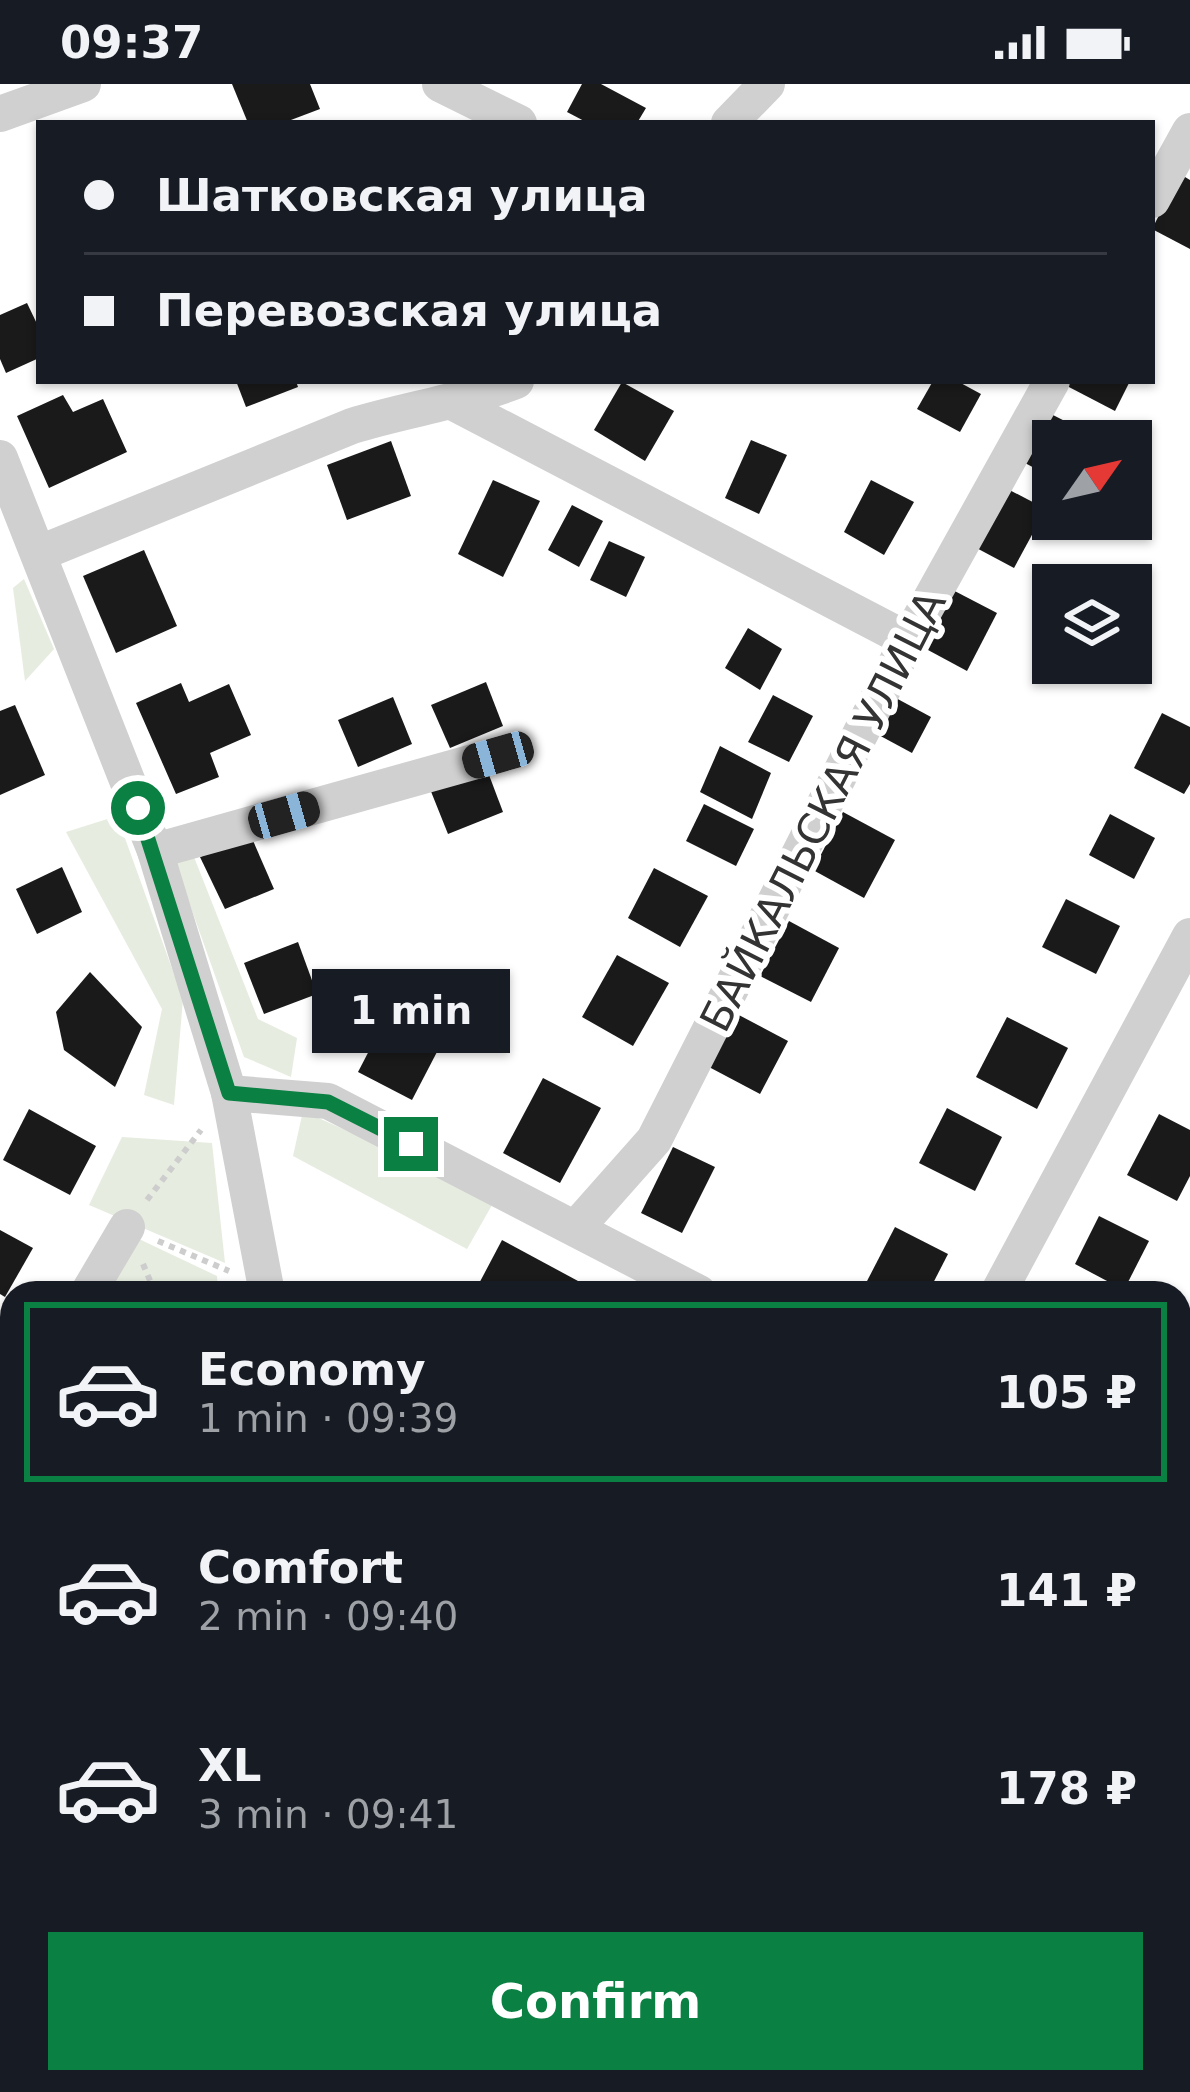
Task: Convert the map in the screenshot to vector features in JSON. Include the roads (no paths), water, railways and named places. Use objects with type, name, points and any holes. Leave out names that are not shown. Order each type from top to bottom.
[{"type":"street","points":[[0,114],[82,84]]},
{"type":"street","points":[[440,84],[513,120]]},
{"type":"street","points":[[733,120],[767,84]]},
{"type":"street","points":[[1155,195],[1190,131]]},
{"type":"street","points":[[40,553],[352,426],[403,410],[456,404],[508,384]]},
{"type":"street","name":"БАЙКАЛЬСКАЯ УЛИЦА","points":[[576,1228],[654,1140],[908,640],[1050,384]]},
{"type":"street","points":[[456,404],[908,640]]},
{"type":"street","points":[[0,458],[13,528],[40,553],[155,851],[229,1093],[265,1281]]},
{"type":"street","points":[[155,851],[498,755]]},
{"type":"street","points":[[1004,1281],[1190,935]]},
{"type":"street","points":[[229,1093],[328,1102],[676,1281]]},
{"type":"street","points":[[95,1281],[127,1227]]}]
